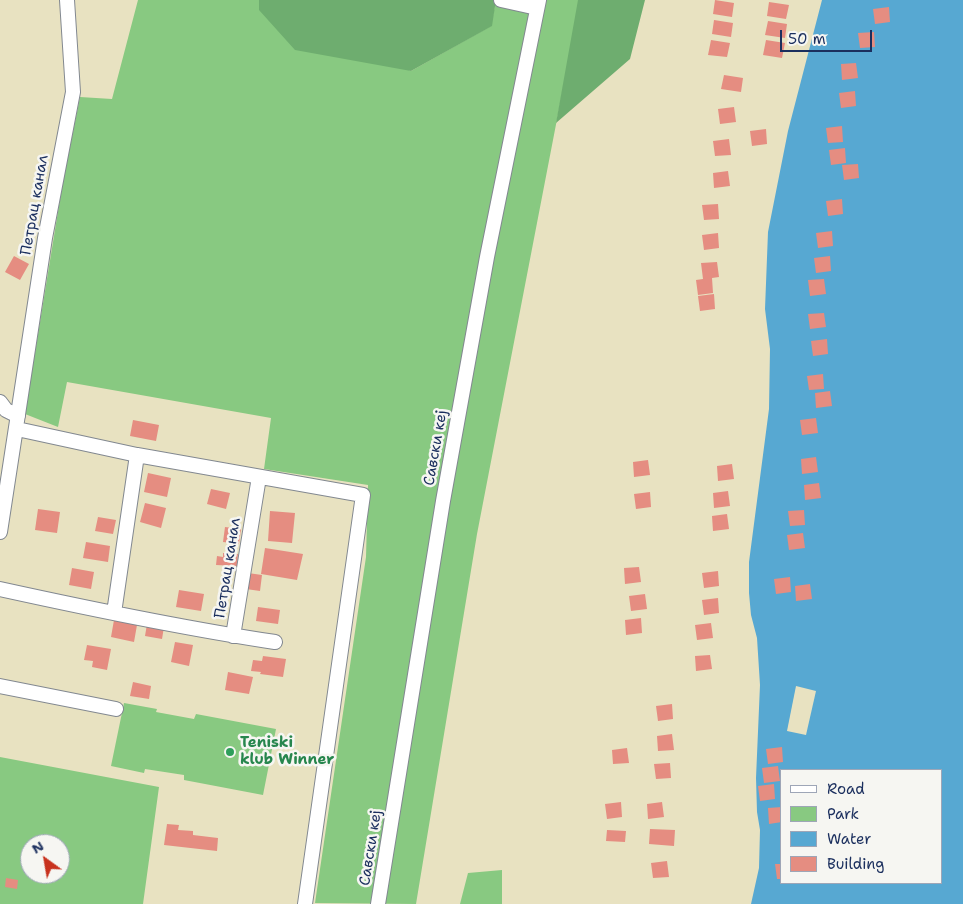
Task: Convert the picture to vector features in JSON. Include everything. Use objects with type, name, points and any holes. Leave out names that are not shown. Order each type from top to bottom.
[{"type":"street","name":"Петрац канал","points":[[0,532],[45,238],[73,92],[67,0]]},
{"type":"street","points":[[501,0],[538,4]]},
{"type":"street","name":"Савски кеј","points":[[378,904],[443,500],[487,256],[538,4]]},
{"type":"street","points":[[0,402],[17,423],[137,455],[363,495],[305,904]]},
{"type":"street","points":[[114,613],[137,455]]},
{"type":"street","name":"Петрац канал","points":[[233,636],[259,477]]},
{"type":"street","name":"Петрац канал","points":[[0,589],[233,636],[276,642]]},
{"type":"street","points":[[0,686],[116,709]]},
{"type":"green space","points":[[138,0],[259,0],[411,71],[491,26],[496,0],[580,0],[477,534],[416,904],[315,903],[366,557],[368,485],[264,469],[271,418],[67,382],[58,427],[25,414],[62,187],[80,97],[112,99]]},
{"type":"green space","points":[[259,0],[496,0],[492,26],[411,71],[295,50],[259,10]]},
{"type":"green space","points":[[578,0],[645,0],[630,59],[556,123]]},
{"type":"green space","points":[[124,703],[157,709],[156,712],[194,719],[196,714],[276,729],[263,795],[184,780],[184,775],[145,769],[144,773],[111,766]]},
{"type":"green space","points":[[0,757],[159,787],[143,904],[0,904]]},
{"type":"green space","points":[[502,870],[502,904],[460,904],[468,873]]},
{"type":"water","points":[[822,0],[963,0],[963,904],[751,904],[759,868],[760,830],[757,812],[756,778],[760,685],[757,638],[751,615],[749,593],[749,562],[769,409],[770,349],[765,309],[768,232],[788,131]]},
{"type":"pier","points":[[796,686],[816,691],[806,735],[787,731]]},
{"type":"building","points":[[715,0],[734,3],[732,17],[713,14]]},
{"type":"building","points":[[769,2],[789,5],[786,19],[767,16]]},
{"type":"building","points":[[889,7],[890,22],[875,24],[873,9]]},
{"type":"building","points":[[714,20],[733,23],[731,37],[712,34]]},
{"type":"building","points":[[768,21],[787,24],[785,38],[765,35]]},
{"type":"building","points":[[874,32],[875,47],[860,48],[858,33]]},
{"type":"building","points":[[711,40],[730,43],[727,57],[708,55]]},
{"type":"building","points":[[766,40],[785,43],[782,58],[763,55]]},
{"type":"building","points":[[856,63],[858,78],[842,80],[841,64]]},
{"type":"building","points":[[724,75],[743,78],[741,92],[721,89]]},
{"type":"building","points":[[855,91],[856,106],[841,108],[839,93]]},
{"type":"building","points":[[734,107],[736,122],[720,124],[718,109]]},
{"type":"building","points":[[842,126],[843,142],[828,143],[826,128]]},
{"type":"building","points":[[766,129],[767,144],[752,146],[750,131]]},
{"type":"building","points":[[729,139],[731,155],[715,156],[713,141]]},
{"type":"building","points":[[845,148],[846,163],[831,165],[829,150]]},
{"type":"building","points":[[858,164],[859,178],[844,180],[842,165]]},
{"type":"building","points":[[728,171],[730,186],[714,188],[713,173]]},
{"type":"building","points":[[842,199],[843,214],[828,216],[826,201]]},
{"type":"building","points":[[718,204],[719,219],[704,220],[702,205]]},
{"type":"building","points":[[832,231],[833,246],[818,248],[816,233]]},
{"type":"building","points":[[718,233],[719,248],[704,250],[702,235]]},
{"type":"building","points":[[14,256],[29,264],[20,280],[5,272]]},
{"type":"building","points":[[830,256],[831,271],[816,273],[814,258]]},
{"type":"building","points":[[717,262],[719,277],[712,278],[713,293],[698,295],[696,280],[703,279],[701,263]]},
{"type":"building","points":[[824,279],[826,294],[810,296],[808,280]]},
{"type":"building","points":[[714,294],[715,309],[700,311],[698,296]]},
{"type":"building","points":[[824,313],[826,327],[810,329],[808,314]]},
{"type":"building","points":[[827,339],[828,354],[813,356],[811,341]]},
{"type":"building","points":[[823,374],[824,389],[809,390],[807,376]]},
{"type":"building","points":[[830,391],[832,406],[816,408],[815,393]]},
{"type":"building","points":[[816,418],[818,433],[802,435],[800,420]]},
{"type":"building","points":[[133,420],[159,425],[156,441],[130,436]]},
{"type":"building","points":[[816,457],[818,472],[802,474],[801,459]]},
{"type":"building","points":[[648,460],[650,475],[634,477],[633,462]]},
{"type":"building","points":[[732,464],[734,479],[718,481],[717,466]]},
{"type":"building","points":[[148,473],[171,478],[167,497],[144,492]]},
{"type":"building","points":[[819,483],[821,498],[805,500],[804,485]]},
{"type":"building","points":[[211,489],[230,493],[226,509],[207,504]]},
{"type":"building","points":[[728,491],[730,506],[714,508],[713,493]]},
{"type":"building","points":[[650,492],[651,507],[636,509],[634,494]]},
{"type":"building","points":[[145,503],[166,508],[161,528],[140,522]]},
{"type":"building","points":[[38,509],[60,512],[57,533],[35,530]]},
{"type":"building","points":[[804,510],[805,525],[790,526],[788,511]]},
{"type":"building","points":[[270,511],[295,513],[292,543],[268,541]]},
{"type":"building","points":[[727,514],[729,529],[713,531],[712,516]]},
{"type":"building","points":[[98,517],[116,520],[113,534],[95,531]]},
{"type":"building","points":[[225,527],[241,529],[239,544],[223,542]]},
{"type":"building","points":[[803,533],[805,548],[789,550],[787,535]]},
{"type":"building","points":[[86,542],[110,546],[108,562],[83,558]]},
{"type":"building","points":[[265,548],[303,554],[297,580],[261,574]]},
{"type":"building","points":[[223,553],[238,554],[237,566],[216,565],[217,556],[223,557]]},
{"type":"building","points":[[639,567],[641,582],[625,584],[624,568]]},
{"type":"building","points":[[72,568],[94,572],[91,589],[69,585]]},
{"type":"building","points":[[718,571],[719,586],[704,588],[702,573]]},
{"type":"building","points":[[248,573],[262,575],[260,591],[246,589]]},
{"type":"building","points":[[790,577],[791,592],[776,594],[774,579]]},
{"type":"building","points":[[810,584],[812,599],[796,601],[795,586]]},
{"type":"building","points":[[179,590],[204,594],[201,611],[176,607]]},
{"type":"building","points":[[645,594],[647,609],[631,611],[629,596]]},
{"type":"building","points":[[718,598],[719,613],[704,615],[702,600]]},
{"type":"building","points":[[258,607],[280,610],[278,624],[256,621]]},
{"type":"building","points":[[641,618],[642,633],[626,635],[625,620]]},
{"type":"building","points":[[114,620],[137,625],[134,642],[111,637]]},
{"type":"building","points":[[711,623],[713,638],[697,640],[695,625]]},
{"type":"building","points":[[147,624],[164,627],[162,639],[145,636]]},
{"type":"building","points":[[175,642],[193,645],[189,666],[171,662]]},
{"type":"building","points":[[87,645],[111,649],[107,670],[92,667],[93,661],[84,660]]},
{"type":"building","points":[[710,655],[712,669],[696,671],[695,656]]},
{"type":"building","points":[[263,656],[286,659],[283,677],[251,671],[253,660],[262,661]]},
{"type":"building","points":[[228,672],[253,677],[249,694],[225,690]]},
{"type":"building","points":[[133,682],[151,686],[149,699],[130,696]]},
{"type":"building","points":[[672,704],[673,719],[658,721],[656,706]]},
{"type":"building","points":[[672,734],[674,750],[658,751],[657,736]]},
{"type":"building","points":[[782,747],[783,762],[768,764],[766,749]]},
{"type":"building","points":[[627,748],[629,763],[613,764],[612,750]]},
{"type":"building","points":[[670,763],[671,778],[656,779],[654,764]]},
{"type":"building","points":[[778,766],[780,781],[764,783],[762,768]]},
{"type":"building","points":[[774,784],[775,799],[760,801],[758,786]]},
{"type":"building","points":[[621,802],[622,817],[607,819],[605,804]]},
{"type":"building","points":[[662,802],[664,817],[648,819],[647,804]]},
{"type":"building","points":[[780,807],[780,822],[769,824],[768,808]]},
{"type":"building","points":[[167,824],[179,825],[178,830],[193,831],[193,835],[218,838],[217,851],[164,845]]},
{"type":"building","points":[[650,829],[675,830],[674,846],[649,844]]},
{"type":"building","points":[[607,830],[626,831],[625,842],[606,841]]},
{"type":"building","points":[[667,861],[669,877],[653,878],[651,863]]},
{"type":"building","points":[[775,864],[780,864],[780,879],[777,879]]},
{"type":"building","points":[[6,878],[18,880],[17,889],[5,887]]},
{"type":"place","name":"Teniski klub Winner","points":[[230,752]]}]
